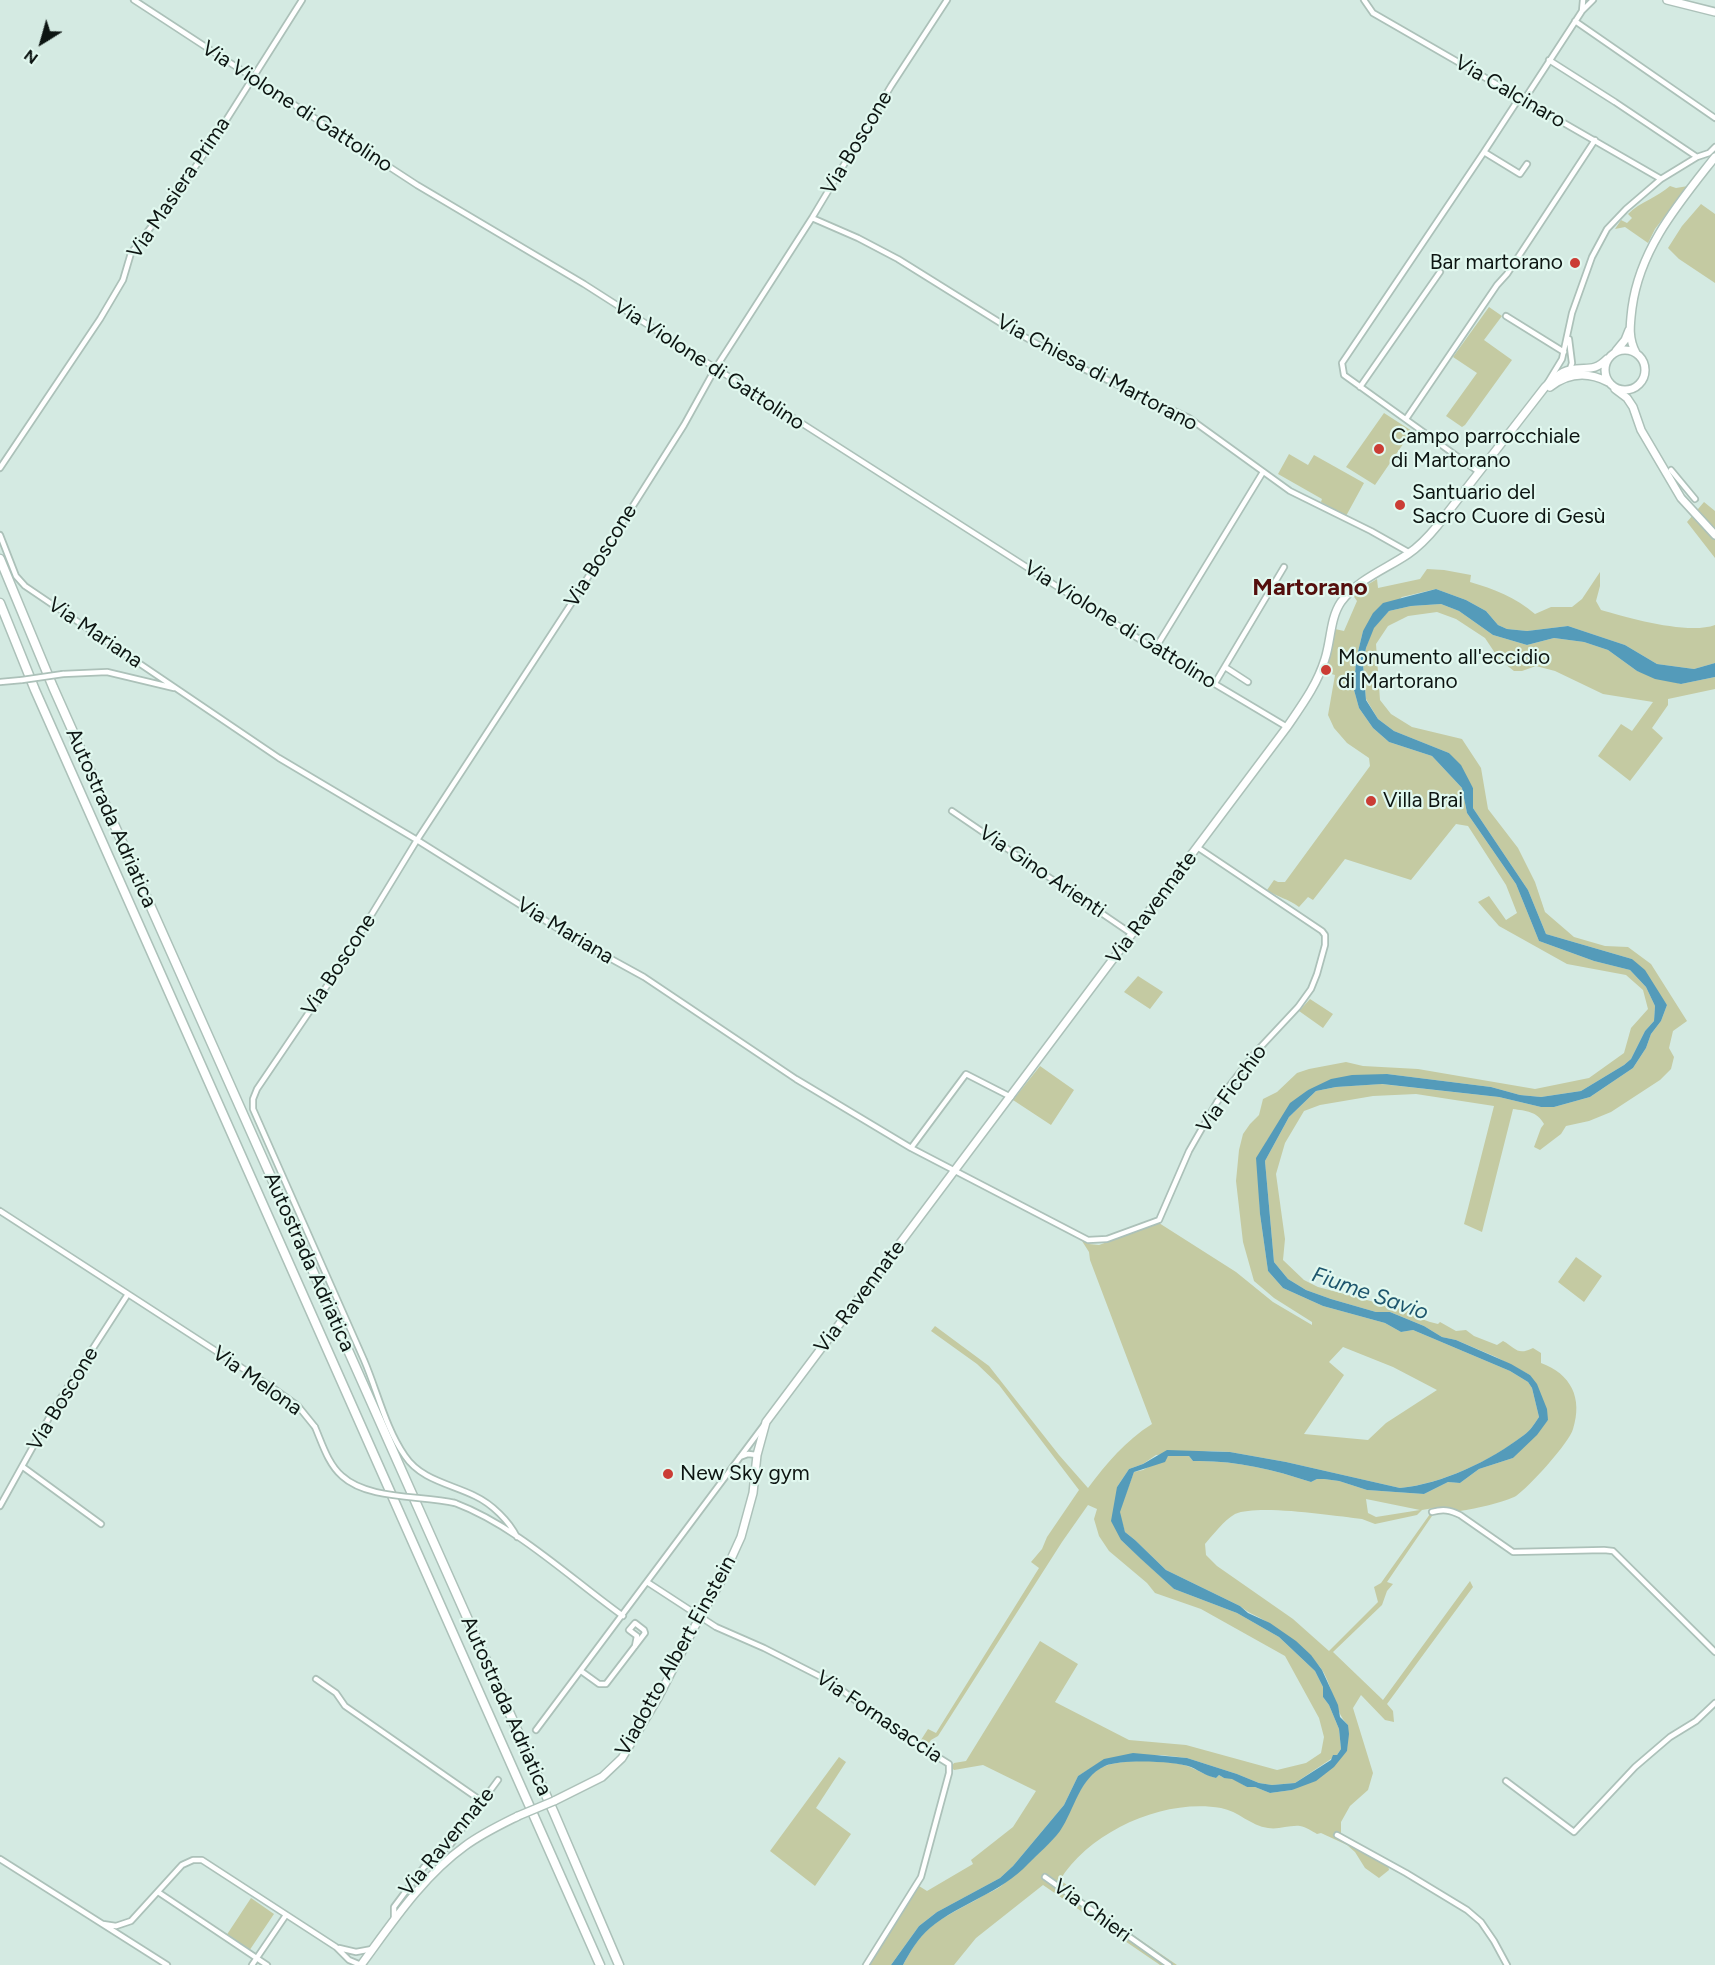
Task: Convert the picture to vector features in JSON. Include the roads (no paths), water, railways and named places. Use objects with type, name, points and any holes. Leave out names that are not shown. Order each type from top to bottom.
[{"type":"highway","name":"Autostrada Adriatica","points":[[0,559],[58,698],[620,1965]]},
{"type":"highway","name":"Autostrada Adriatica","points":[[0,603],[35,690],[600,1965]]},
{"type":"main road","points":[[1667,0],[1715,12]]},
{"type":"main road","points":[[1634,407],[1635,395],[1645,371],[1643,361],[1636,353],[1630,339],[1630,328],[1634,298],[1648,253],[1664,224],[1715,157]]},
{"type":"main road","points":[[1569,373],[1595,368],[1615,352],[1625,340],[1630,328]]},
{"type":"main road","points":[[1615,352],[1629,350],[1636,353]]},
{"type":"main road","points":[[1607,359],[1604,370],[1608,382]]},
{"type":"main road","points":[[1569,373],[1588,375],[1608,382],[1627,398],[1634,407],[1641,430],[1681,498],[1715,535]]},
{"type":"main road","name":"Via Ravennate","points":[[757,1455],[766,1422],[1287,727],[1313,688],[1326,658],[1333,621],[1340,604],[1353,588],[1410,553],[1438,525],[1545,387],[1555,378],[1569,373]]},
{"type":"main road","name":"Via Ravennate","points":[[1532,403],[1569,373]]},
{"type":"main road","points":[[1616,389],[1628,391],[1639,385]]},
{"type":"main road","name":"Viadotto Albert Einstein","points":[[394,1920],[431,1876],[463,1847],[518,1816],[602,1778],[622,1758],[658,1698],[721,1581],[741,1537],[753,1493],[757,1455]]},
{"type":"main road","name":"Via Ravennate","points":[[361,1965],[394,1920]]},
{"type":"street","name":"Via Violone di Gattolino","points":[[134,0],[435,197],[584,284],[1155,648],[1287,727]]},
{"type":"street","name":"Via Masiera Prima","points":[[0,468],[123,280],[131,253],[178,192],[302,0]]},
{"type":"street","name":"Via Boscone","points":[[517,1537],[510,1523],[477,1496],[440,1483],[419,1471],[405,1457],[394,1437],[369,1373],[253,1109],[253,1099],[257,1089],[339,968],[417,840],[596,565],[684,425],[715,369],[947,0]]},
{"type":"street","name":"Via Calcinaro","points":[[1364,0],[1373,13],[1661,179]]},
{"type":"street","points":[[1582,11],[1583,0]]},
{"type":"street","points":[[1479,472],[1344,375],[1342,363],[1516,104],[1524,100],[1575,21],[1593,0]]},
{"type":"street","points":[[1575,21],[1715,118]]},
{"type":"street","points":[[1549,60],[1697,157]]},
{"type":"street","points":[[1406,419],[1488,298],[1508,273],[1595,140]]},
{"type":"street","name":"Via Ravennate","points":[[1545,387],[1562,358],[1572,313],[1592,257],[1603,236],[1616,219],[1661,179],[1697,157],[1709,153],[1715,147]]},
{"type":"street","points":[[1484,152],[1520,174],[1527,164]]},
{"type":"street","name":"Via Chiesa di Martorano","points":[[812,218],[898,258],[1007,327],[1071,363],[1190,418],[1290,491],[1410,553]]},
{"type":"street","points":[[1360,387],[1440,272]]},
{"type":"street","points":[[1506,316],[1563,352]]},
{"type":"street","name":"Via Ravennate","points":[[1568,336],[1571,357],[1569,373]]},
{"type":"street","points":[[1571,357],[1581,369]]},
{"type":"street","points":[[1562,358],[1569,373]]},
{"type":"street","points":[[1671,470],[1695,498]]},
{"type":"street","points":[[1155,648],[1263,472]]},
{"type":"street","points":[[1671,481],[1682,484]]},
{"type":"street","name":"Via Mariana","points":[[0,534],[16,576],[25,585],[279,758],[417,840],[573,938],[644,977],[796,1079],[910,1148],[955,1172]]},
{"type":"street","points":[[1215,683],[1284,567]]},
{"type":"street","points":[[1225,667],[1248,682]]},
{"type":"street","name":"Via Mariana","points":[[0,682],[63,674],[107,672],[176,688]]},
{"type":"street","name":"Via Gino Arienti","points":[[952,811],[1132,934]]},
{"type":"street","name":"Via Ficchio","points":[[955,1172],[1088,1240],[1107,1239],[1159,1220],[1189,1151],[1217,1102],[1255,1053],[1298,1007],[1311,989],[1326,940],[1322,931],[1314,924],[1197,847]]},
{"type":"street","points":[[910,1148],[966,1074],[1011,1097]]},
{"type":"street","name":"Via Melona","points":[[0,1211],[290,1400],[309,1417],[330,1461],[352,1484],[370,1491],[438,1499],[476,1512],[517,1537],[623,1616]]},
{"type":"street","name":"Via Boscone","points":[[0,1506],[55,1407],[128,1294]]},
{"type":"street","name":"Via Ravennate","points":[[536,1730],[766,1422]]},
{"type":"street","points":[[738,1458],[748,1454],[757,1455]]},
{"type":"street","points":[[23,1467],[101,1524]]},
{"type":"street","points":[[1432,1512],[1441,1509],[1450,1510],[1513,1552],[1613,1551],[1715,1652]]},
{"type":"street","name":"Via Fornasaccia","points":[[647,1582],[700,1618],[831,1682],[896,1731],[949,1764],[949,1773],[926,1861],[913,1893],[867,1965]]},
{"type":"street","points":[[581,1671],[599,1684],[606,1684],[645,1633],[645,1630],[635,1623],[629,1630],[637,1636],[635,1646]]},
{"type":"street","points":[[316,1679],[336,1694],[345,1706],[483,1802]]},
{"type":"street","points":[[1506,1781],[1574,1832],[1635,1767],[1670,1737],[1696,1721],[1715,1703]]},
{"type":"street","name":"Via Ravennate","points":[[394,1920],[394,1907],[424,1867],[451,1844],[498,1780]]},
{"type":"street","points":[[1337,1835],[1467,1910],[1480,1922],[1494,1941],[1506,1965]]},
{"type":"street","points":[[0,1859],[167,1965]]},
{"type":"street","points":[[103,1923],[116,1926],[131,1921],[182,1864],[202,1860],[336,1947],[350,1963],[361,1965]]},
{"type":"street","name":"Via Chieri","points":[[1045,1877],[1169,1965]]},
{"type":"street","points":[[158,1892],[267,1965]]},
{"type":"street","points":[[252,1965],[286,1915]]},
{"type":"street","points":[[336,1947],[356,1952],[373,1949]]},
{"type":"street","points":[[356,1952],[361,1965]]},
{"type":"water","points":[[1436,589],[1466,600],[1486,611],[1498,625],[1507,629],[1527,631],[1568,626],[1625,645],[1657,664],[1694,669],[1715,663],[1715,677],[1681,684],[1655,679],[1637,671],[1608,650],[1584,642],[1554,638],[1527,645],[1493,635],[1459,611],[1441,604],[1411,606],[1389,611],[1374,628],[1366,648],[1363,664],[1366,700],[1378,719],[1394,731],[1449,753],[1461,765],[1473,788],[1473,808],[1528,890],[1546,934],[1632,959],[1645,970],[1667,1005],[1661,1021],[1651,1034],[1646,1048],[1633,1068],[1590,1097],[1554,1107],[1541,1107],[1499,1097],[1382,1084],[1336,1087],[1316,1091],[1289,1117],[1265,1161],[1274,1262],[1288,1279],[1306,1290],[1376,1312],[1390,1312],[1424,1326],[1442,1337],[1456,1340],[1511,1364],[1530,1375],[1537,1384],[1547,1409],[1548,1420],[1537,1435],[1513,1458],[1479,1469],[1460,1483],[1448,1482],[1424,1494],[1367,1490],[1324,1479],[1311,1482],[1253,1466],[1193,1461],[1189,1456],[1168,1456],[1165,1462],[1134,1472],[1120,1512],[1125,1532],[1166,1570],[1270,1623],[1296,1641],[1311,1655],[1322,1670],[1338,1705],[1340,1717],[1348,1725],[1347,1751],[1334,1767],[1316,1781],[1292,1790],[1270,1793],[1255,1787],[1247,1787],[1219,1775],[1216,1778],[1212,1777],[1183,1765],[1135,1762],[1105,1766],[1096,1771],[1083,1786],[1060,1831],[1017,1874],[1006,1883],[942,1919],[922,1936],[903,1965],[891,1965],[919,1926],[937,1912],[1000,1878],[1013,1866],[1064,1805],[1078,1776],[1104,1759],[1133,1753],[1187,1758],[1259,1783],[1272,1785],[1295,1783],[1331,1760],[1333,1755],[1337,1755],[1341,1749],[1339,1729],[1323,1697],[1323,1687],[1315,1671],[1279,1637],[1237,1613],[1174,1589],[1121,1540],[1111,1521],[1117,1487],[1129,1469],[1167,1450],[1230,1452],[1286,1462],[1400,1488],[1416,1486],[1465,1470],[1496,1454],[1526,1433],[1539,1417],[1532,1388],[1528,1382],[1510,1371],[1413,1330],[1401,1332],[1385,1323],[1323,1306],[1283,1288],[1268,1271],[1260,1214],[1256,1158],[1290,1103],[1308,1090],[1331,1079],[1352,1075],[1387,1074],[1491,1087],[1520,1095],[1541,1097],[1581,1091],[1631,1059],[1645,1031],[1654,1021],[1655,1006],[1646,987],[1630,970],[1594,961],[1539,941],[1516,884],[1467,813],[1462,788],[1432,756],[1389,742],[1373,728],[1359,708],[1354,690],[1356,660],[1363,631],[1373,613],[1383,603]]},
{"type":"place","name":"Bar martorano","points":[[1575,263]]},
{"type":"place","name":"Campo parrocchiale di Martorano","points":[[1379,449]]},
{"type":"place","name":"Santuario del Sacro Cuore di Gesù","points":[[1400,505]]},
{"type":"place","name":"Monumento all'eccidio di Martorano","points":[[1326,670]]},
{"type":"place","name":"Villa Brai","points":[[1371,801]]},
{"type":"place","name":"New Sky gym","points":[[668,1474]]},
{"type":"district","name":"Martorano","points":[[1310,588]]},
{"type":"water label","name":"Fiume Savio","points":[[1370,1294]]}]
